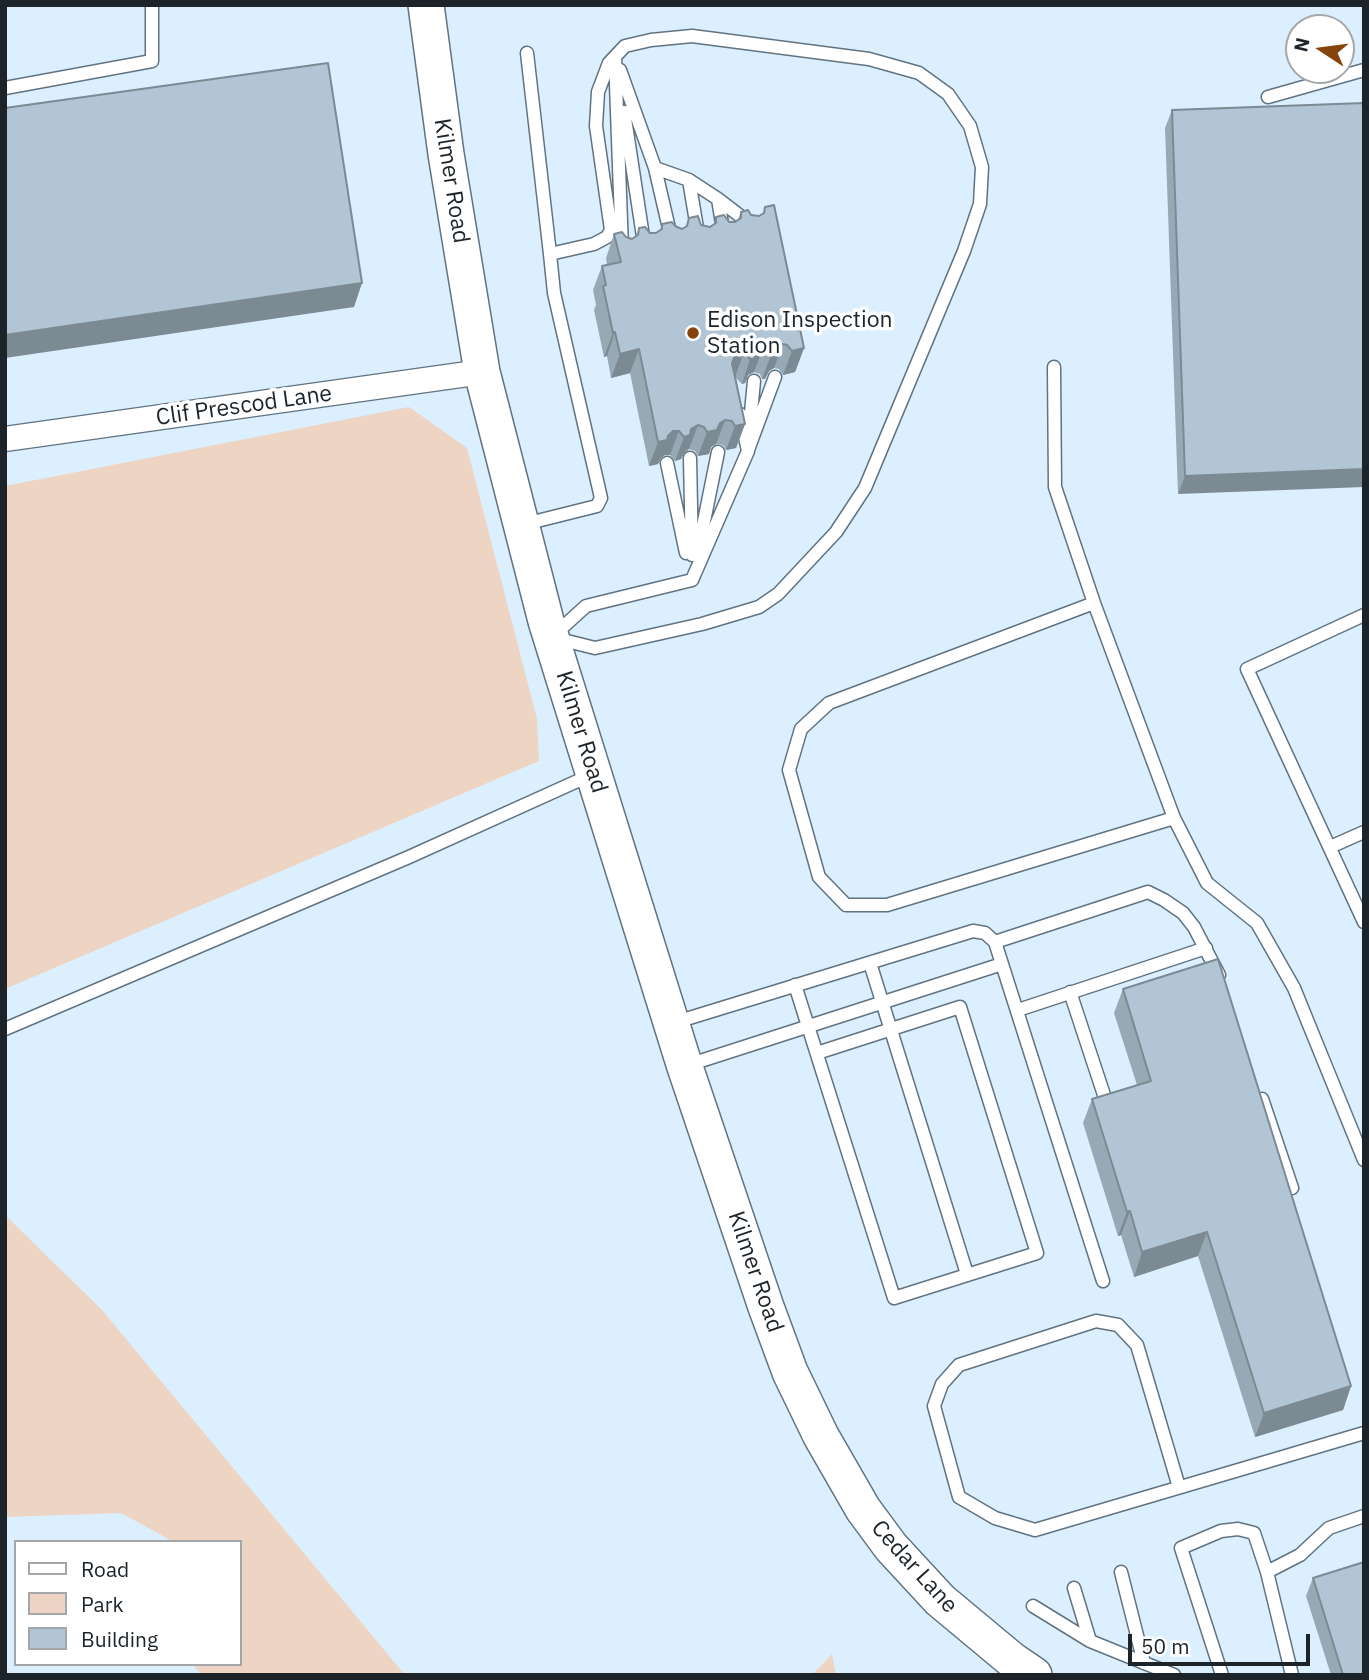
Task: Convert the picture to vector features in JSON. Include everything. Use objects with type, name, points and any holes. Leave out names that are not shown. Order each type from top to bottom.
[{"type":"street","name":"Kilmer Road","points":[[426,5],[446,154],[482,373],[551,638],[685,1067],[785,1359],[821,1436]]},
{"type":"street","name":"Clif Prescod Lane","points":[[5,439],[482,373]]},
{"type":"street","name":"Cedar Lane","points":[[821,1436],[863,1509],[891,1547],[940,1600],[1016,1670]]},
{"type":"lane","points":[[5,88],[152,61],[152,5]]},
{"type":"lane","points":[[550,254],[594,244],[607,237],[611,230],[596,126],[598,92],[609,63],[625,46],[651,40],[692,36],[869,59],[919,73],[948,94],[971,126],[982,167],[980,204],[964,251],[865,488],[836,531],[778,594],[759,607],[729,617],[595,648],[551,638]]},
{"type":"lane","points":[[521,525],[597,506],[601,498],[554,293],[527,53]]},
{"type":"lane","points":[[615,57],[655,168],[672,244]]},
{"type":"lane","points":[[615,57],[645,249]]},
{"type":"lane","points":[[615,57],[622,254]]},
{"type":"lane","points":[[1268,97],[1364,70]]},
{"type":"lane","points":[[655,168],[689,180],[718,199],[744,219],[748,232]]},
{"type":"lane","points":[[689,180],[699,243]]},
{"type":"lane","points":[[718,199],[724,238]]},
{"type":"lane","points":[[1054,367],[1055,487],[1094,603],[1174,818],[1207,883],[1257,923],[1287,977],[1364,1160]]},
{"type":"lane","points":[[692,580],[748,451],[775,377]]},
{"type":"lane","points":[[748,451],[754,381]]},
{"type":"lane","points":[[736,398],[748,451]]},
{"type":"lane","points":[[692,580],[718,452]]},
{"type":"lane","points":[[690,458],[692,580]]},
{"type":"lane","points":[[667,463],[692,580]]},
{"type":"lane","points":[[551,638],[586,606],[692,580]]},
{"type":"lane","points":[[1094,603],[828,703],[801,729],[789,770],[819,877],[846,905],[887,905],[1174,818]]},
{"type":"lane","points":[[1364,615],[1247,670],[1330,847],[1361,906],[1364,922]]},
{"type":"lane","points":[[5,1029],[409,857],[593,774]]},
{"type":"lane","points":[[1330,847],[1364,832]]},
{"type":"lane","points":[[995,942],[1149,892],[1183,913],[1194,927],[1226,993]]},
{"type":"lane","points":[[672,1023],[973,931],[985,933],[995,942],[1103,1281]]},
{"type":"lane","points":[[1018,1010],[1206,948]]},
{"type":"lane","points":[[870,963],[967,1274]]},
{"type":"lane","points":[[685,1067],[1002,964]]},
{"type":"lane","points":[[795,985],[894,1298],[1037,1253],[960,1007],[817,1053]]},
{"type":"lane","points":[[1070,992],[1107,1104]]},
{"type":"lane","points":[[1257,1084],[1292,1188]]},
{"type":"lane","points":[[1179,1487],[1137,1345],[1118,1325],[1096,1321],[959,1365],[942,1384],[934,1406],[959,1497],[995,1518],[1035,1530],[1364,1433]]},
{"type":"lane","points":[[1267,1572],[1300,1555],[1329,1528],[1364,1516]]},
{"type":"lane","points":[[1222,1675],[1181,1548],[1221,1531],[1238,1529],[1254,1533],[1267,1572],[1292,1675]]},
{"type":"lane","points":[[1121,1572],[1144,1663]]},
{"type":"lane","points":[[1074,1588],[1090,1641]]},
{"type":"lane","points":[[1033,1606],[1090,1641],[1174,1675]]},
{"type":"green space","points":[[409,407],[467,448],[537,719],[539,761],[5,989],[5,486]]},
{"type":"green space","points":[[5,1215],[102,1310],[405,1675],[202,1675],[194,1666],[242,1666],[242,1540],[170,1540],[121,1513],[5,1517]]},
{"type":"green space","points":[[832,1654],[836,1675],[812,1675]]},
{"type":"building","points":[[328,63],[362,283],[5,335],[5,108]]},
{"type":"building","points":[[1364,103],[1364,469],[1185,476],[1172,110]]},
{"type":"building","name":"Edison Inspection Station","points":[[774,205],[804,348],[792,351],[783,344],[774,355],[763,348],[756,351],[754,359],[750,359],[744,352],[735,355],[732,363],[745,424],[735,426],[732,421],[725,420],[717,430],[707,432],[704,427],[698,425],[691,429],[690,435],[684,437],[679,431],[673,431],[667,440],[658,442],[639,349],[620,354],[603,286],[606,285],[602,266],[621,262],[614,234],[622,232],[632,239],[638,235],[639,228],[645,227],[650,233],[656,233],[662,229],[662,224],[672,222],[682,229],[687,226],[689,218],[698,216],[701,225],[710,227],[716,223],[716,217],[724,215],[729,222],[735,222],[741,218],[741,212],[748,210],[751,215],[759,216],[764,213],[765,207]]},
{"type":"building","points":[[1218,959],[1351,1386],[1264,1413],[1207,1232],[1142,1252],[1092,1099],[1151,1081],[1123,989]]},
{"type":"building","points":[[1364,1562],[1364,1675],[1343,1675],[1313,1578]]},
{"type":"place","name":"Edison Inspection Station","points":[[693,333]]}]
